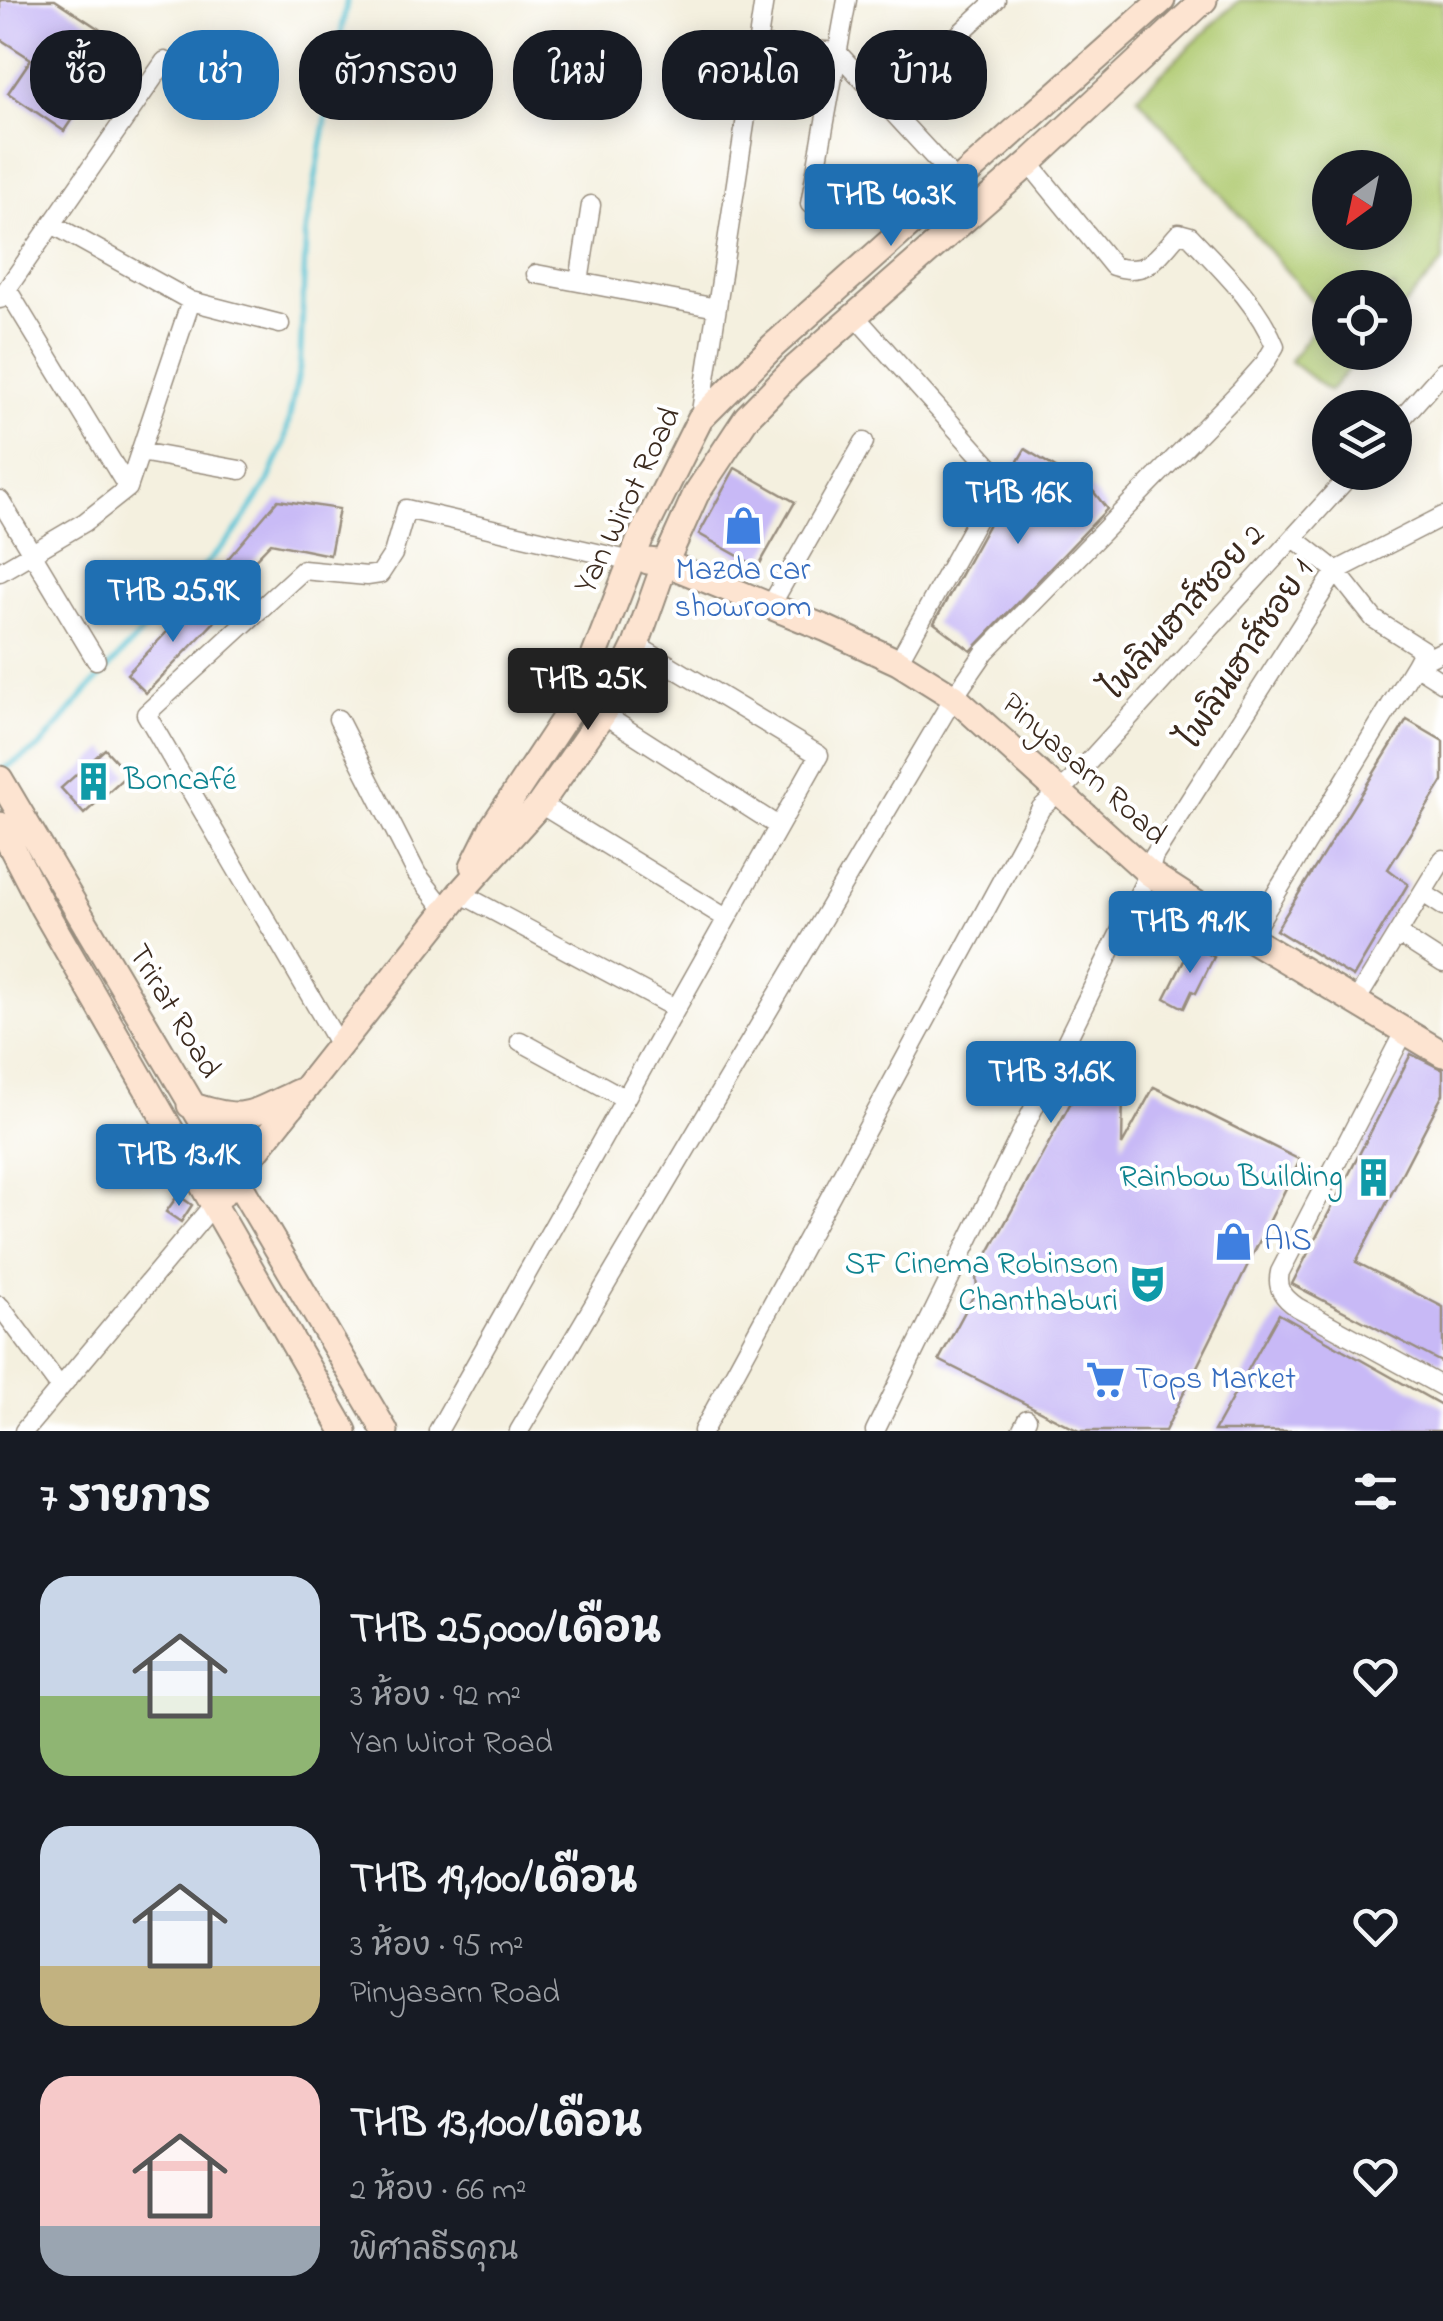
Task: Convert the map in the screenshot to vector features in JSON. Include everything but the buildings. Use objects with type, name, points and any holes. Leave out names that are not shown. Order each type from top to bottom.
[{"type":"main road","name":"Yan Wirot Road","points":[[453,902],[492,828],[578,698],[632,560],[700,419],[773,346],[1162,0]]},
{"type":"main road","name":"Yan Wirot Road","points":[[214,1204],[453,902],[540,804],[603,714],[636,645],[665,562],[696,494],[747,417],[793,370],[1029,163],[1204,0]]},
{"type":"main road","name":"Pinyasarn Road","points":[[632,560],[665,562],[898,662],[954,697],[1149,873],[1443,1054]]},
{"type":"main road","name":"Trirat Road","points":[[0,779],[7,822],[44,908],[342,1430]]},
{"type":"main road","name":"Trirat Road","points":[[7,822],[190,1105],[385,1431]]},
{"type":"main road","points":[[190,1105],[226,1117],[246,1116],[304,1090]]},
{"type":"street","points":[[759,30],[764,0]]},
{"type":"street","points":[[810,204],[847,0]]},
{"type":"street","points":[[964,30],[996,0]]},
{"type":"street","points":[[835,52],[855,70]]},
{"type":"street","points":[[128,488],[3,294],[162,67]]},
{"type":"street","points":[[700,419],[746,120]]},
{"type":"street","points":[[900,120],[957,182]]},
{"type":"street","points":[[519,1431],[954,697],[985,652],[1240,390],[1275,346],[1266,324],[1190,236],[1180,233],[1149,266],[1132,272],[1112,266],[1029,163]]},
{"type":"street","points":[[579,282],[591,206]]},
{"type":"street","points":[[52,224],[192,301],[280,324]]},
{"type":"street","points":[[536,274],[717,308]]},
{"type":"street","points":[[0,572],[85,522],[128,488],[192,301]]},
{"type":"street","points":[[855,316],[1000,478],[898,662]]},
{"type":"street","points":[[1412,407],[1443,372]]},
{"type":"street","points":[[771,605],[864,442]]},
{"type":"street","points":[[140,452],[240,470]]},
{"type":"street","name":"ไพลินเฮาส์ซอย 2","points":[[703,1431],[1041,808],[1337,490]]},
{"type":"street","points":[[0,500],[96,660]]},
{"type":"street","points":[[338,1045],[146,714],[303,570],[380,574],[393,554],[406,508],[632,560]]},
{"type":"street","name":"ไพลินเฮาส์ซอย 1","points":[[875,1431],[1154,856],[1336,571],[1443,516]]},
{"type":"street","points":[[1249,938],[1422,650],[1374,619],[1336,571],[1294,538]]},
{"type":"street","points":[[438,1431],[819,755],[636,645]]},
{"type":"street","points":[[1415,665],[1443,651]]},
{"type":"street","points":[[1415,665],[1443,683]]},
{"type":"street","points":[[603,714],[778,826]]},
{"type":"street","points":[[338,719],[417,874],[453,902],[675,1008]]},
{"type":"street","points":[[540,804],[726,918]]},
{"type":"street","points":[[1356,1001],[1443,860]]},
{"type":"street","points":[[1423,892],[1443,906]]},
{"type":"street","points":[[1398,934],[1443,963]]},
{"type":"street","points":[[1404,1032],[1280,1272],[1279,1286],[1296,1308],[1443,1387]]},
{"type":"street","points":[[520,1042],[624,1098]]},
{"type":"street","points":[[24,1431],[214,1204]]},
{"type":"street","points":[[0,1306],[60,1387]]},
{"type":"green space","points":[[1239,0],[1443,2],[1443,262],[1412,297],[1412,270],[1312,270],[1312,301],[1137,96]]},
{"type":"green space","points":[[1312,331],[1312,370],[1348,370],[1328,390],[1290,361]]},
{"type":"green space","points":[[273,1112],[239,1155],[217,1120]]},
{"type":"waterway","points":[[3,769],[39,748],[234,534],[267,484],[284,444],[300,366],[306,232],[347,0]]},
{"type":"place","name":"Mazda car showroom","points":[[743,526]]},
{"type":"place","name":"Boncafé","points":[[94,781]]},
{"type":"place","name":"Rainbow Building","points":[[1373,1178]]},
{"type":"place","name":"AIS","points":[[1234,1241]]},
{"type":"place","name":"SF Cinema Robinson Chanthaburi","points":[[1148,1283]]},
{"type":"place","name":"Tops Market","points":[[1105,1380]]}]
